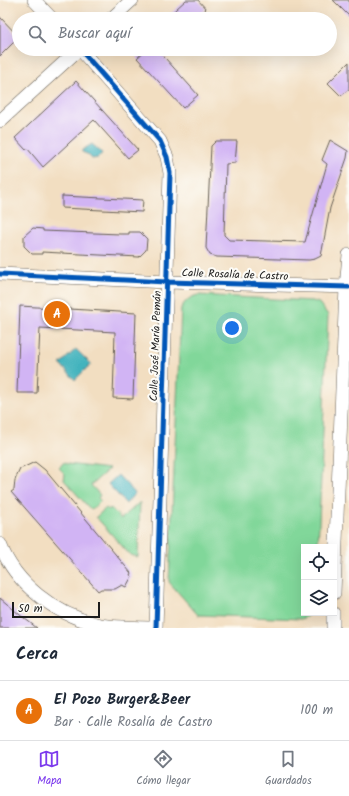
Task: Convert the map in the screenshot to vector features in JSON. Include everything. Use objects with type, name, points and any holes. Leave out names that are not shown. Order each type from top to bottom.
[{"type":"street","points":[[34,0],[45,12]]},
{"type":"street","points":[[119,12],[132,0]]},
{"type":"street","points":[[0,121],[71,56]]},
{"type":"street","name":"Calle José María Pemán","points":[[85,56],[160,141],[167,157],[170,173],[156,628]]},
{"type":"street","points":[[335,580],[349,255]]},
{"type":"street","name":"Calle Rosalía de Castro","points":[[0,274],[167,282],[347,287]]},
{"type":"street","points":[[0,544],[17,576],[39,596],[63,612],[96,624],[151,628]]},
{"type":"street","points":[[333,616],[333,628]]},
{"type":"green space","points":[[198,295],[313,301],[319,303],[328,315],[318,544],[301,544],[301,616],[307,616],[301,619],[198,615],[169,582],[181,308],[188,299]]},
{"type":"green space","points":[[64,462],[67,464],[109,469],[91,485],[100,495],[98,498],[101,501],[91,510],[64,480],[65,474],[59,468]]},
{"type":"green space","points":[[140,502],[138,557],[130,555],[96,517],[106,508],[109,510],[111,508],[121,519]]},
{"type":"water","points":[[92,144],[102,153],[98,158],[92,159],[87,154],[82,152],[82,150]]},
{"type":"water","points":[[76,349],[91,364],[75,380],[60,364]]},
{"type":"water","points":[[118,475],[135,493],[126,504],[108,484]]},
{"type":"building","points":[[186,0],[198,0],[206,9],[203,12],[173,12]]},
{"type":"building","points":[[333,0],[349,0],[349,16]]},
{"type":"building","points":[[0,17],[12,30],[12,44],[0,56]]},
{"type":"building","points":[[139,56],[163,56],[198,95],[183,108],[137,58]]},
{"type":"building","points":[[349,62],[349,89],[341,96],[328,83]]},
{"type":"building","points":[[76,81],[138,150],[128,158],[94,120],[43,167],[27,148],[26,150],[15,138]]},
{"type":"building","points":[[330,140],[348,151],[330,208],[321,256],[309,260],[217,257],[210,255],[206,248],[211,146],[216,141],[237,141],[235,163],[226,164],[224,235],[229,240],[305,242],[327,164],[322,160]]},
{"type":"building","points":[[62,196],[143,200],[142,212],[62,208]]},
{"type":"building","points":[[33,228],[43,229],[43,231],[120,234],[140,232],[147,239],[146,250],[139,257],[42,252],[42,254],[32,254],[24,246],[24,236]]},
{"type":"building","points":[[20,306],[136,313],[133,399],[113,398],[115,332],[40,328],[37,393],[17,393]]},
{"type":"building","points":[[35,462],[45,470],[131,573],[130,575],[132,576],[126,587],[122,585],[115,589],[101,589],[98,591],[11,492],[14,490],[15,480],[20,469]]},
{"type":"building","points":[[0,598],[20,615],[37,628],[0,628]]},
{"type":"cycle path","points":[[86,56],[160,141],[167,157],[170,173],[156,628]]},
{"type":"cycle path","points":[[0,274],[167,282],[349,287]]},
{"type":"place","name":"El Pozo Burger&Beer","points":[[57,314]]}]
